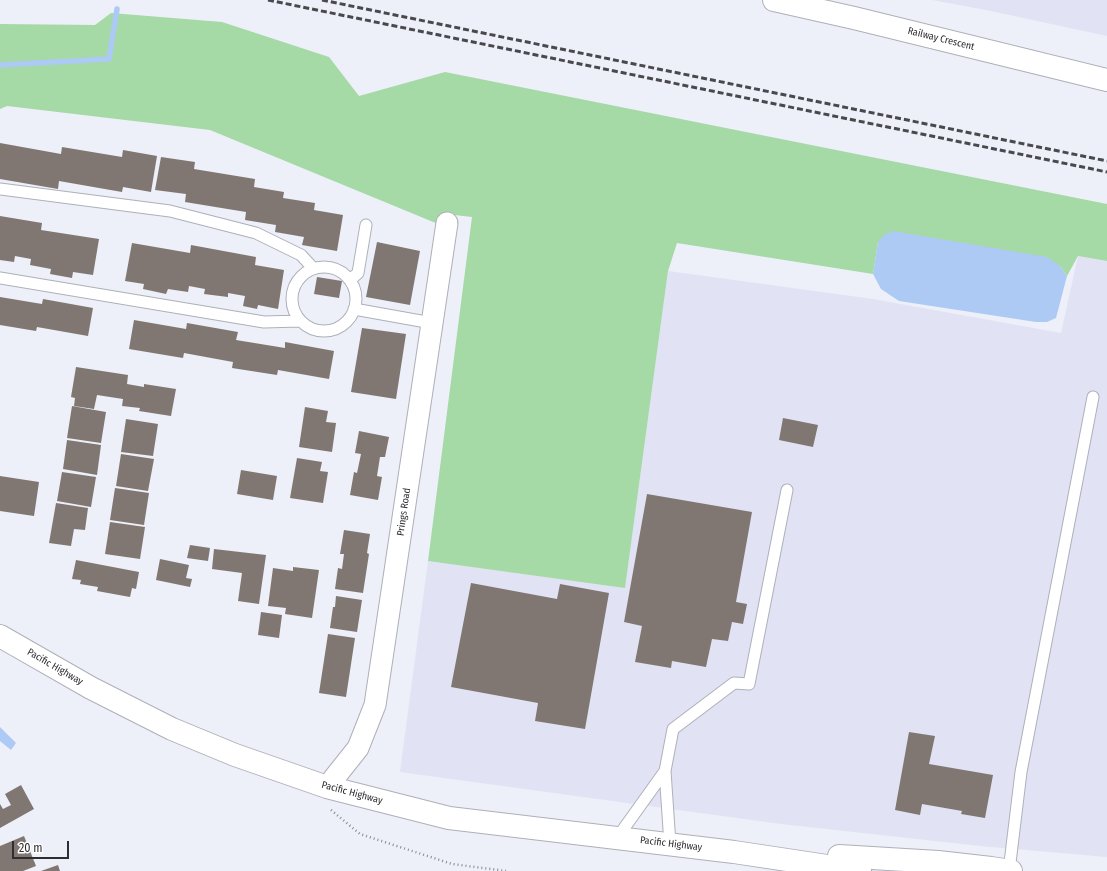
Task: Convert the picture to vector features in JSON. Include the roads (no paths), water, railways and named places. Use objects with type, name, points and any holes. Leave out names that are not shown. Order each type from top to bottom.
[{"type":"main road","name":"Railway Crescent","points":[[774,0],[1107,80]]},
{"type":"main road","name":"Pacific Highway","points":[[0,636],[91,688],[172,729],[235,755],[327,786],[449,818],[734,852],[860,871]]},
{"type":"main road","name":"Pacific Highway","points":[[734,852],[844,856],[938,862],[1010,871]]},
{"type":"street","name":"Prings Road","points":[[327,786],[358,748],[375,705],[447,224]]},
{"type":"lane","points":[[0,189],[170,211],[256,233],[301,255],[314,268]]},
{"type":"lane","points":[[350,280],[358,273],[366,225]]},
{"type":"lane","points":[[314,268],[334,268],[343,273],[350,280],[355,289],[356,299],[354,309],[349,319],[341,326],[330,331],[319,331],[300,321],[294,312],[291,301],[297,280],[304,273],[314,268]]},
{"type":"lane","points":[[0,278],[264,322],[300,321]]},
{"type":"lane","points":[[354,309],[432,323]]},
{"type":"lane","points":[[1010,871],[1021,772],[1093,397]]},
{"type":"lane","points":[[670,844],[666,771],[673,729],[734,683],[749,684],[787,490]]},
{"type":"lane","points":[[617,838],[666,771]]},
{"type":"water","points":[[893,231],[1047,257],[1060,266],[1067,276],[1056,318],[1047,322],[1036,322],[899,301],[881,289],[873,274],[878,242],[884,235]]},
{"type":"water","points":[[0,727],[16,743],[11,750],[0,741]]},
{"type":"waterway","points":[[0,65],[109,59],[117,9]]},
{"type":"railway","points":[[268,0],[1107,172]]},
{"type":"railway","points":[[322,0],[1107,161]]}]
